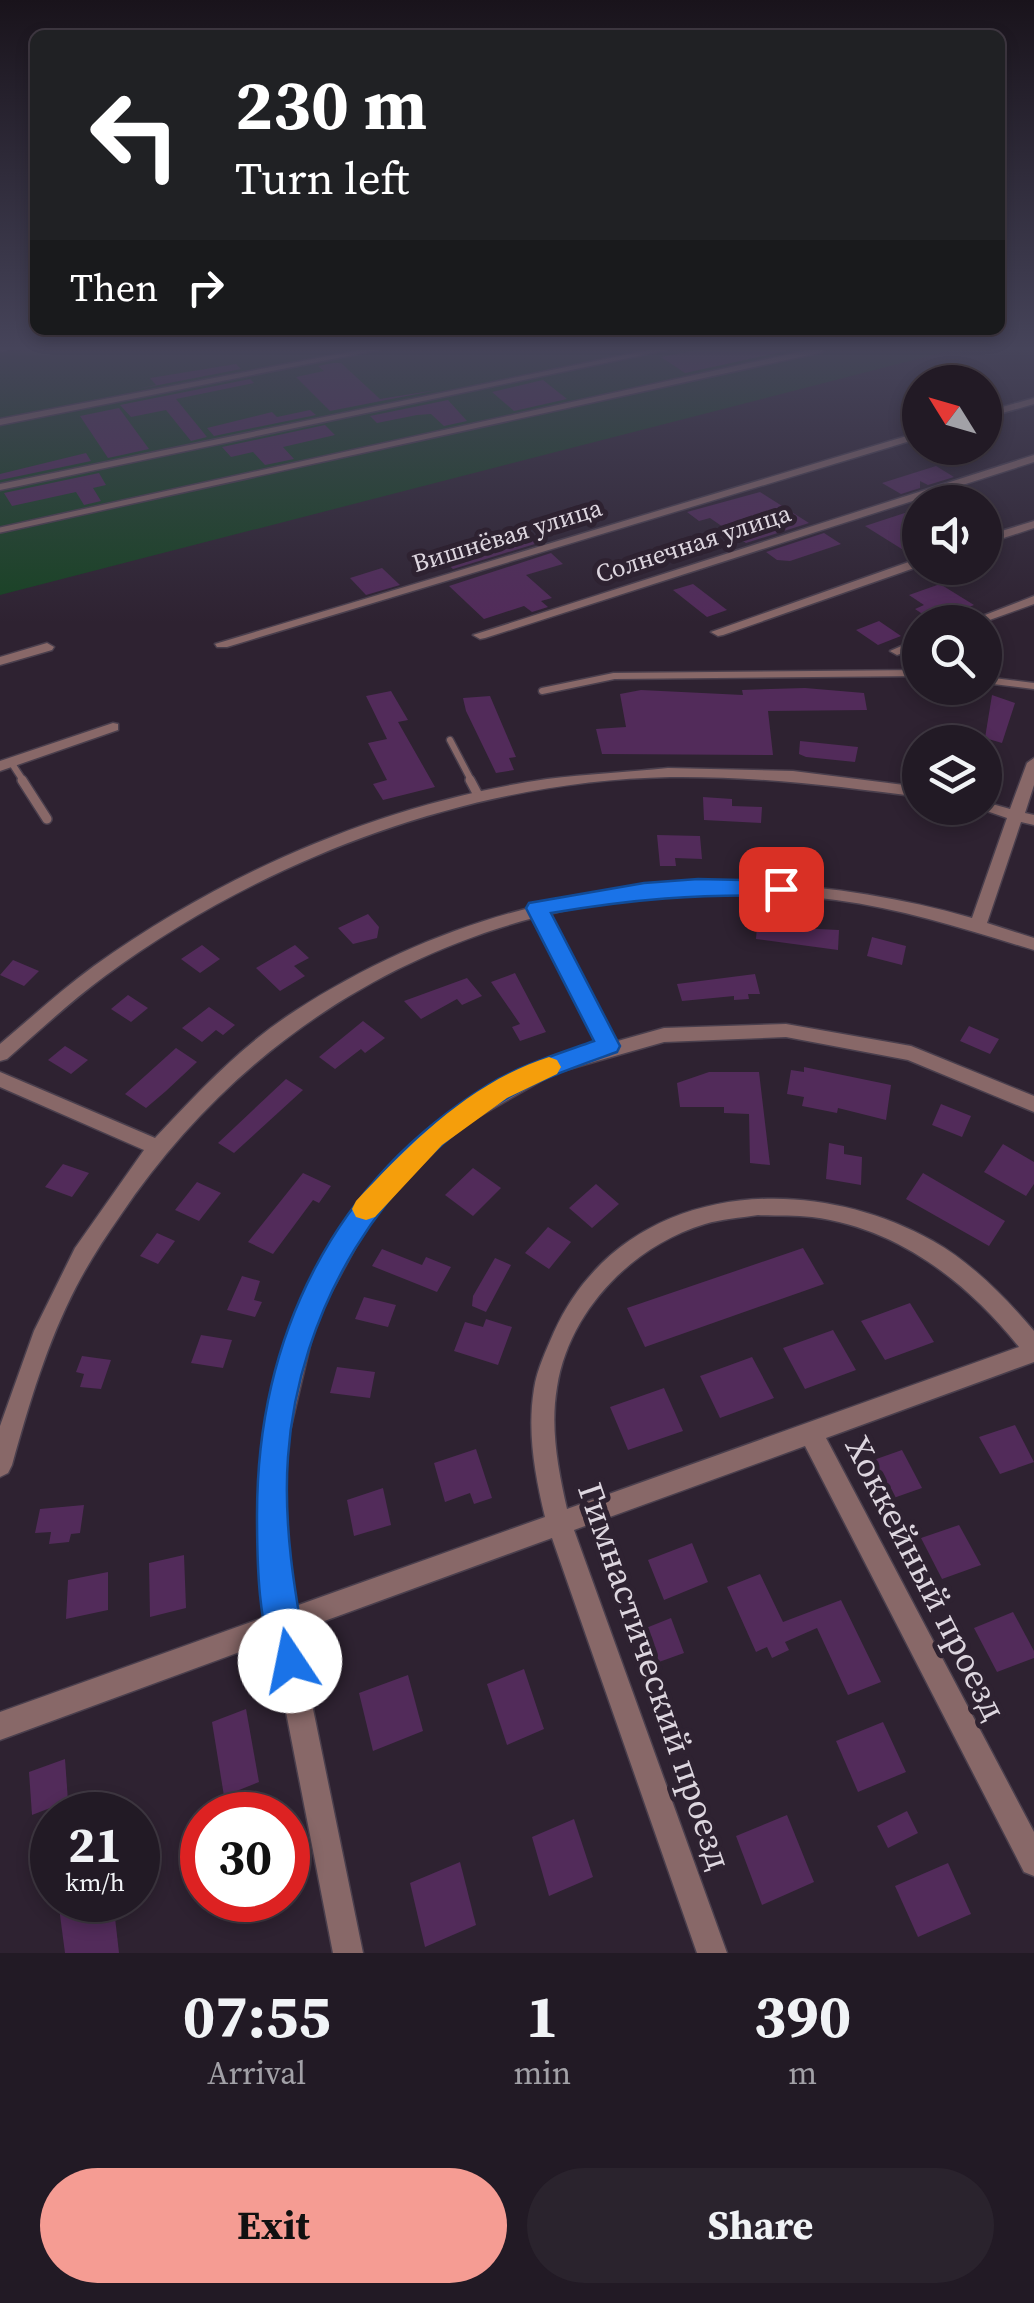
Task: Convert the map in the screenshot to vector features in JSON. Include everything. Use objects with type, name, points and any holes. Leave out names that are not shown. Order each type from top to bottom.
[{"type":"street","points":[[0,487],[221,441]]},
{"type":"street","name":"Вишнёвая улица","points":[[222,644],[899,441]]},
{"type":"street","name":"Солнечная улица","points":[[480,635],[1034,458]]},
{"type":"street","points":[[1002,534],[1034,524]]},
{"type":"street","points":[[718,632],[902,568]]},
{"type":"street","points":[[1002,612],[1034,600]]},
{"type":"street","points":[[0,661],[47,646]]},
{"type":"street","points":[[898,651],[902,649]]},
{"type":"street","points":[[5,764],[113,727]]},
{"type":"street","points":[[978,925],[1034,763]]},
{"type":"street","points":[[0,1054],[101,967],[224,888],[350,832],[478,795],[609,775],[674,771],[808,776],[902,789]]},
{"type":"street","points":[[1002,811],[1034,820]]},
{"type":"street","points":[[0,1465],[21,1390],[49,1320],[81,1257],[156,1147],[242,1060],[335,992],[434,942],[537,908],[644,890],[753,887],[864,898],[978,925],[1034,944]]},
{"type":"street","points":[[348,1953],[273,1566],[272,1456],[292,1356],[326,1270],[374,1197],[433,1137],[498,1091],[534,1073],[608,1046],[700,1030],[808,1032],[892,1047],[933,1060],[1034,1104]]},
{"type":"street","points":[[0,1078],[156,1147]]},
{"type":"street","name":"Гимнастический проезд","points":[[712,1953],[559,1524],[545,1470],[542,1418],[549,1370],[565,1326],[590,1288],[620,1257],[656,1233],[696,1216],[740,1207],[785,1205],[832,1211],[878,1225],[923,1246],[965,1274],[1003,1309],[1034,1350]]},
{"type":"street","points":[[0,1726],[1034,1350]]},
{"type":"street","name":"Хоккейный проезд","points":[[811,1433],[1034,1862]]},
{"type":"lane","points":[[0,530],[405,441]]},
{"type":"lane","points":[[542,691],[614,676],[902,672]]},
{"type":"lane","points":[[1002,682],[1034,686]]},
{"type":"lane","points":[[450,740],[478,795]]},
{"type":"lane","points":[[5,764],[47,819]]},
{"type":"lane","points":[[537,908],[608,1046]]},
{"type":"green space","points":[[0,441],[598,441],[0,595]]},
{"type":"building","points":[[97,441],[143,441],[149,449],[108,458]]},
{"type":"building","points":[[249,441],[308,441],[283,447],[294,459],[265,465],[253,452],[231,457],[222,447]]},
{"type":"building","points":[[86,453],[91,461],[0,480],[0,474]]},
{"type":"building","points":[[936,466],[954,477],[928,485],[920,481],[920,485],[902,485],[901,494],[882,483]]},
{"type":"building","points":[[99,473],[106,485],[93,488],[101,501],[84,505],[76,492],[12,506],[4,493]]},
{"type":"building","points":[[760,492],[809,523],[746,543],[710,518],[699,521],[687,512]]},
{"type":"building","points":[[902,514],[902,549],[865,526]]},
{"type":"building","points":[[524,531],[538,543],[453,569],[444,561],[467,554],[462,549]]},
{"type":"building","points":[[824,533],[841,544],[790,561],[777,560],[766,552]]},
{"type":"building","points":[[551,553],[563,564],[526,575],[552,598],[541,601],[548,607],[532,612],[524,606],[484,619],[449,586]]},
{"type":"building","points":[[382,568],[400,585],[366,595],[350,578]]},
{"type":"building","points":[[693,584],[727,610],[707,617],[673,590]]},
{"type":"building","points":[[942,585],[974,605],[924,605],[909,595]]},
{"type":"building","points":[[879,621],[901,636],[878,645],[856,630]]},
{"type":"building","points":[[805,688],[864,693],[867,710],[768,711],[773,755],[602,754],[596,729],[626,727],[620,694],[641,690],[743,695],[742,690]]},
{"type":"building","points":[[391,691],[408,720],[398,722],[435,787],[383,800],[373,784],[387,780],[368,743],[387,739],[366,696]]},
{"type":"building","points":[[490,696],[516,757],[509,758],[514,770],[496,773],[466,711],[463,698]]},
{"type":"building","points":[[1002,698],[1015,703],[1002,743],[1002,725],[987,725],[990,705],[1002,705]]},
{"type":"building","points":[[800,741],[858,747],[855,762],[806,757],[799,754]]},
{"type":"building","points":[[703,797],[732,799],[732,806],[762,807],[761,823],[704,820]]},
{"type":"building","points":[[657,835],[700,836],[702,859],[675,858],[676,866],[660,866]]},
{"type":"building","points":[[749,849],[783,852],[782,869],[749,866]]},
{"type":"building","points":[[368,914],[379,927],[377,938],[353,944],[338,928]]},
{"type":"building","points":[[757,926],[839,930],[838,950],[756,939]]},
{"type":"building","points":[[872,937],[906,946],[902,965],[867,956]]},
{"type":"building","points":[[202,945],[220,959],[200,973],[181,959]]},
{"type":"building","points":[[295,945],[309,958],[294,966],[305,976],[280,991],[256,968]]},
{"type":"building","points":[[13,960],[39,971],[24,986],[0,975]]},
{"type":"building","points":[[515,973],[546,1032],[520,1041],[512,1027],[520,1024],[491,982]]},
{"type":"building","points":[[755,974],[760,994],[748,994],[749,999],[734,1000],[734,996],[682,1001],[677,984]]},
{"type":"building","points":[[467,978],[482,996],[462,1005],[457,999],[421,1019],[404,1001]]},
{"type":"building","points":[[128,995],[148,1008],[131,1022],[111,1009]]},
{"type":"building","points":[[209,1007],[235,1025],[223,1035],[216,1030],[202,1042],[182,1028]]},
{"type":"building","points":[[363,1021],[385,1038],[365,1053],[361,1049],[335,1069],[319,1057]]},
{"type":"building","points":[[969,1026],[999,1039],[990,1054],[960,1041]]},
{"type":"building","points":[[65,1046],[88,1060],[71,1074],[48,1060]]},
{"type":"building","points":[[176,1048],[197,1062],[146,1108],[125,1094]]},
{"type":"building","points":[[804,1067],[891,1085],[886,1120],[838,1108],[837,1113],[802,1106],[804,1097],[787,1094],[791,1070],[804,1072]]},
{"type":"building","points":[[709,1072],[759,1072],[770,1165],[750,1163],[749,1114],[724,1113],[724,1107],[680,1107],[677,1083]]},
{"type":"building","points":[[286,1079],[303,1090],[234,1153],[218,1143]]},
{"type":"building","points":[[941,1104],[971,1116],[962,1137],[932,1125]]},
{"type":"building","points":[[829,1143],[844,1146],[844,1154],[862,1157],[861,1185],[826,1179]]},
{"type":"building","points":[[1003,1144],[1034,1162],[1034,1184],[1026,1196],[984,1172]]},
{"type":"building","points":[[63,1164],[89,1173],[72,1197],[45,1187]]},
{"type":"building","points":[[473,1168],[501,1188],[473,1216],[445,1195]]},
{"type":"building","points":[[303,1173],[331,1186],[319,1203],[313,1200],[273,1254],[248,1242]]},
{"type":"building","points":[[923,1173],[1005,1221],[989,1246],[906,1199]]},
{"type":"building","points":[[197,1182],[221,1193],[199,1221],[175,1210]]},
{"type":"building","points":[[596,1184],[619,1204],[592,1228],[569,1208]]},
{"type":"building","points":[[548,1227],[571,1242],[549,1269],[525,1253]]},
{"type":"building","points":[[157,1233],[175,1241],[158,1264],[140,1256]]},
{"type":"building","points":[[803,1248],[824,1284],[645,1347],[627,1308]]},
{"type":"building","points":[[382,1249],[422,1265],[426,1257],[451,1267],[437,1292],[372,1266]]},
{"type":"building","points":[[495,1258],[511,1265],[486,1312],[472,1306],[473,1296]]},
{"type":"building","points":[[242,1276],[260,1281],[254,1300],[262,1302],[255,1317],[227,1310]]},
{"type":"building","points":[[364,1297],[396,1305],[388,1327],[355,1319]]},
{"type":"building","points":[[910,1303],[934,1342],[885,1360],[861,1321]]},
{"type":"building","points":[[486,1319],[512,1327],[498,1365],[454,1351],[465,1322],[483,1327]]},
{"type":"building","points":[[833,1330],[856,1370],[805,1389],[783,1348]]},
{"type":"building","points":[[201,1335],[232,1340],[223,1368],[191,1363]]},
{"type":"building","points":[[82,1356],[111,1360],[101,1389],[80,1387],[84,1374],[76,1372]]},
{"type":"building","points":[[752,1357],[774,1398],[720,1418],[700,1376]]},
{"type":"building","points":[[337,1367],[375,1372],[370,1398],[330,1393]]},
{"type":"building","points":[[664,1388],[683,1431],[628,1450],[610,1407]]},
{"type":"building","points":[[1015,1425],[1034,1462],[1000,1474],[979,1437]]},
{"type":"building","points":[[476,1449],[492,1498],[474,1504],[470,1493],[445,1502],[434,1463]]},
{"type":"building","points":[[902,1450],[922,1488],[885,1501],[865,1463]]},
{"type":"building","points":[[383,1488],[391,1525],[354,1536],[347,1500]]},
{"type":"building","points":[[84,1505],[80,1533],[71,1534],[69,1542],[49,1544],[51,1532],[35,1533],[40,1509]]},
{"type":"building","points":[[959,1525],[981,1565],[942,1579],[921,1538]]},
{"type":"building","points":[[692,1543],[708,1582],[664,1600],[648,1560]]},
{"type":"building","points":[[184,1555],[186,1608],[150,1617],[149,1563]]},
{"type":"building","points":[[108,1572],[108,1610],[66,1619],[68,1580]]},
{"type":"building","points":[[760,1574],[783,1622],[841,1600],[881,1682],[848,1695],[817,1628],[785,1642],[789,1650],[772,1658],[767,1647],[756,1652],[727,1587]]},
{"type":"building","points":[[1013,1612],[1034,1658],[997,1672],[974,1628]]},
{"type":"building","points":[[671,1618],[684,1653],[659,1662],[646,1628]]},
{"type":"building","points":[[524,1669],[544,1729],[507,1745],[487,1684]]},
{"type":"building","points":[[408,1675],[423,1731],[373,1751],[359,1693]]},
{"type":"building","points":[[246,1709],[259,1782],[223,1792],[212,1722]]},
{"type":"building","points":[[883,1722],[906,1772],[858,1792],[836,1741]]},
{"type":"building","points":[[65,1759],[67,1792],[30,1792],[29,1772]]},
{"type":"building","points":[[907,1811],[918,1833],[888,1848],[877,1826]]},
{"type":"building","points":[[787,1815],[814,1882],[762,1905],[736,1836]]},
{"type":"building","points":[[574,1819],[593,1877],[549,1896],[532,1837]]},
{"type":"building","points":[[460,1862],[476,1925],[425,1947],[410,1883]]},
{"type":"building","points":[[948,1863],[971,1914],[918,1937],[895,1886]]},
{"type":"building","points":[[61,1922],[115,1922],[119,1953],[65,1953]]},
{"type":"slow traffic","points":[[366,1209],[402,1166],[465,1112],[549,1067]]},
{"type":"route","points":[[290,1661],[273,1566],[272,1456],[292,1356],[326,1270],[374,1197],[433,1137],[498,1091],[534,1073],[608,1046],[537,908],[644,890],[698,886],[781,889]]}]
